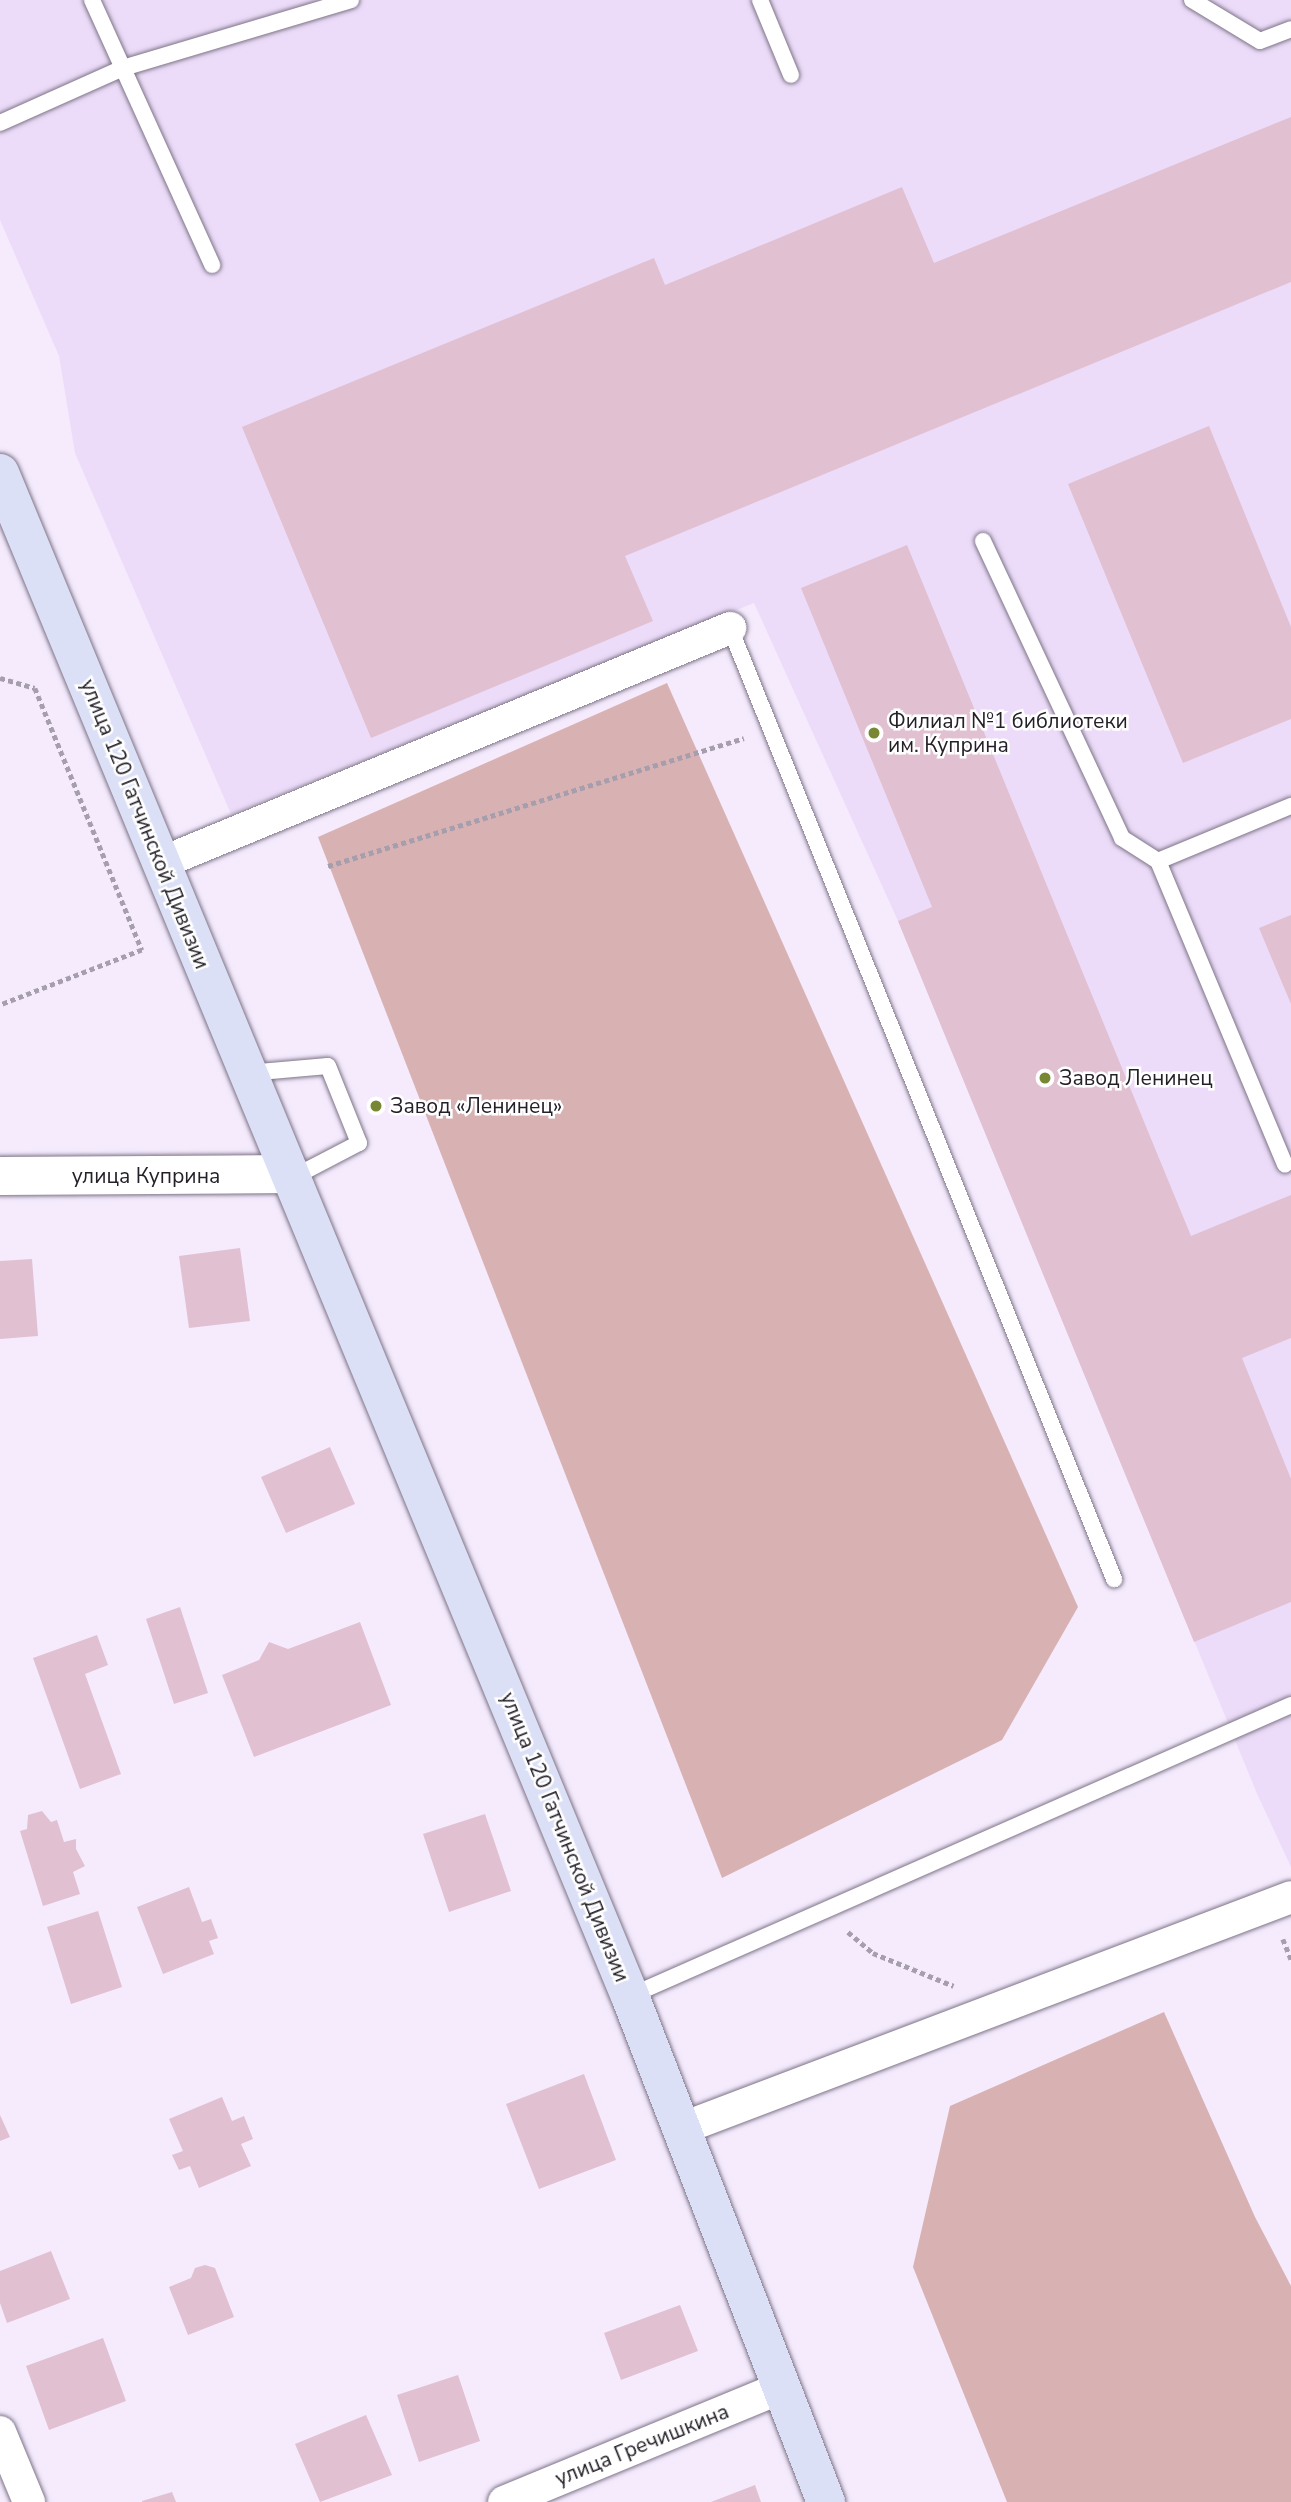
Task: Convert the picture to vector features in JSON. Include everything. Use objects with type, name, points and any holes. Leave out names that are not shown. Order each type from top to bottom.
[{"type":"main road","name":"улица 120 Гатчинской Дивизии","points":[[0,473],[630,1996],[826,2502]]},
{"type":"street","points":[[161,863],[730,628]]},
{"type":"street","name":"улица Куприна","points":[[0,1176],[291,1176]]},
{"type":"street","points":[[683,2128],[1291,1898]]},
{"type":"street","name":"улица Гречишкина","points":[[504,2502],[780,2388]]},
{"type":"street","points":[[0,2432],[29,2502]]},
{"type":"lane","points":[[92,0],[212,265]]},
{"type":"lane","points":[[0,122],[123,68],[351,0]]},
{"type":"lane","points":[[760,0],[791,75]]},
{"type":"lane","points":[[1192,0],[1260,41],[1291,29]]},
{"type":"lane","points":[[983,541],[1122,838],[1158,861],[1285,1164]]},
{"type":"lane","points":[[730,628],[1114,1578]]},
{"type":"lane","points":[[1158,861],[1291,806]]},
{"type":"lane","points":[[247,1073],[328,1066],[359,1143],[291,1176]]},
{"type":"lane","points":[[630,1996],[1291,1705]]},
{"type":"path","points":[[0,678],[35,688],[142,950],[0,1005]]},
{"type":"path","points":[[328,866],[771,730]]},
{"type":"path","points":[[823,1911],[873,1953],[973,1993],[1015,2002]]},
{"type":"shaded area","points":[[0,0],[1291,0],[1291,1867],[1258,1796],[898,921],[754,603],[231,814],[75,453],[59,356],[0,220]]},
{"type":"shaded area","points":[[667,683],[1078,1607],[1002,1740],[722,1878],[318,837]]},
{"type":"shaded area","points":[[1164,2012],[1255,2217],[1291,2286],[1291,2502],[1007,2502],[913,2267],[950,2106]]},
{"type":"building","points":[[1291,117],[1291,282],[625,556],[653,621],[371,738],[242,427],[654,258],[665,285],[902,187],[934,263]]},
{"type":"building","points":[[1209,426],[1291,627],[1291,719],[1183,763],[1068,484]]},
{"type":"building","name":"Завод Ленинец","points":[[907,545],[1191,1236],[1291,1195],[1291,1338],[1242,1358],[1291,1479],[1291,1602],[1194,1642],[898,921],[932,907],[801,588]]},
{"type":"building","points":[[1291,915],[1291,1004],[1259,928]]},
{"type":"building","points":[[240,1248],[250,1321],[189,1328],[179,1256]]},
{"type":"building","points":[[32,1259],[38,1336],[0,1339],[0,1261]]},
{"type":"building","points":[[330,1447],[355,1504],[286,1533],[261,1477]]},
{"type":"building","points":[[180,1607],[208,1693],[174,1704],[146,1619]]},
{"type":"building","points":[[360,1622],[391,1705],[254,1757],[222,1675],[259,1660],[269,1642],[288,1649]]},
{"type":"building","points":[[97,1635],[108,1665],[85,1674],[121,1774],[80,1789],[33,1658]]},
{"type":"building","points":[[42,1811],[51,1822],[57,1820],[64,1842],[76,1839],[76,1849],[85,1866],[73,1872],[80,1894],[43,1906],[20,1831],[27,1829],[28,1815]]},
{"type":"building","points":[[485,1814],[511,1891],[449,1912],[423,1834]]},
{"type":"building","points":[[189,1887],[202,1922],[211,1919],[218,1938],[209,1941],[214,1954],[163,1974],[137,1907]]},
{"type":"building","points":[[98,1911],[122,1987],[71,2004],[47,1927]]},
{"type":"building","points":[[584,2074],[616,2160],[539,2189],[506,2104]]},
{"type":"building","points":[[222,2097],[232,2121],[244,2116],[253,2139],[241,2144],[251,2166],[199,2188],[190,2166],[179,2170],[172,2155],[183,2151],[169,2119]]},
{"type":"building","points":[[0,2115],[10,2137],[0,2141]]},
{"type":"building","points":[[51,2251],[70,2299],[7,2323],[0,2303],[0,2271]]},
{"type":"building","points":[[205,2265],[215,2268],[234,2317],[188,2335],[169,2287],[191,2278],[195,2268]]},
{"type":"building","points":[[680,2305],[698,2351],[621,2380],[604,2333]]},
{"type":"building","points":[[103,2338],[126,2401],[49,2430],[26,2366]]},
{"type":"building","points":[[458,2375],[480,2441],[419,2462],[397,2395]]},
{"type":"building","points":[[366,2415],[392,2475],[320,2502],[295,2444]]},
{"type":"building","points":[[755,2485],[761,2502],[711,2502]]},
{"type":"building","points":[[172,2492],[176,2502],[142,2502],[142,2501]]},
{"type":"place","name":"Филиал №1 библиотеки им. Куприна","points":[[874,733]]},
{"type":"place","name":"Завод Ленинец","points":[[1045,1078]]},
{"type":"place","name":"Завод «Ленинец»","points":[[376,1106]]}]
